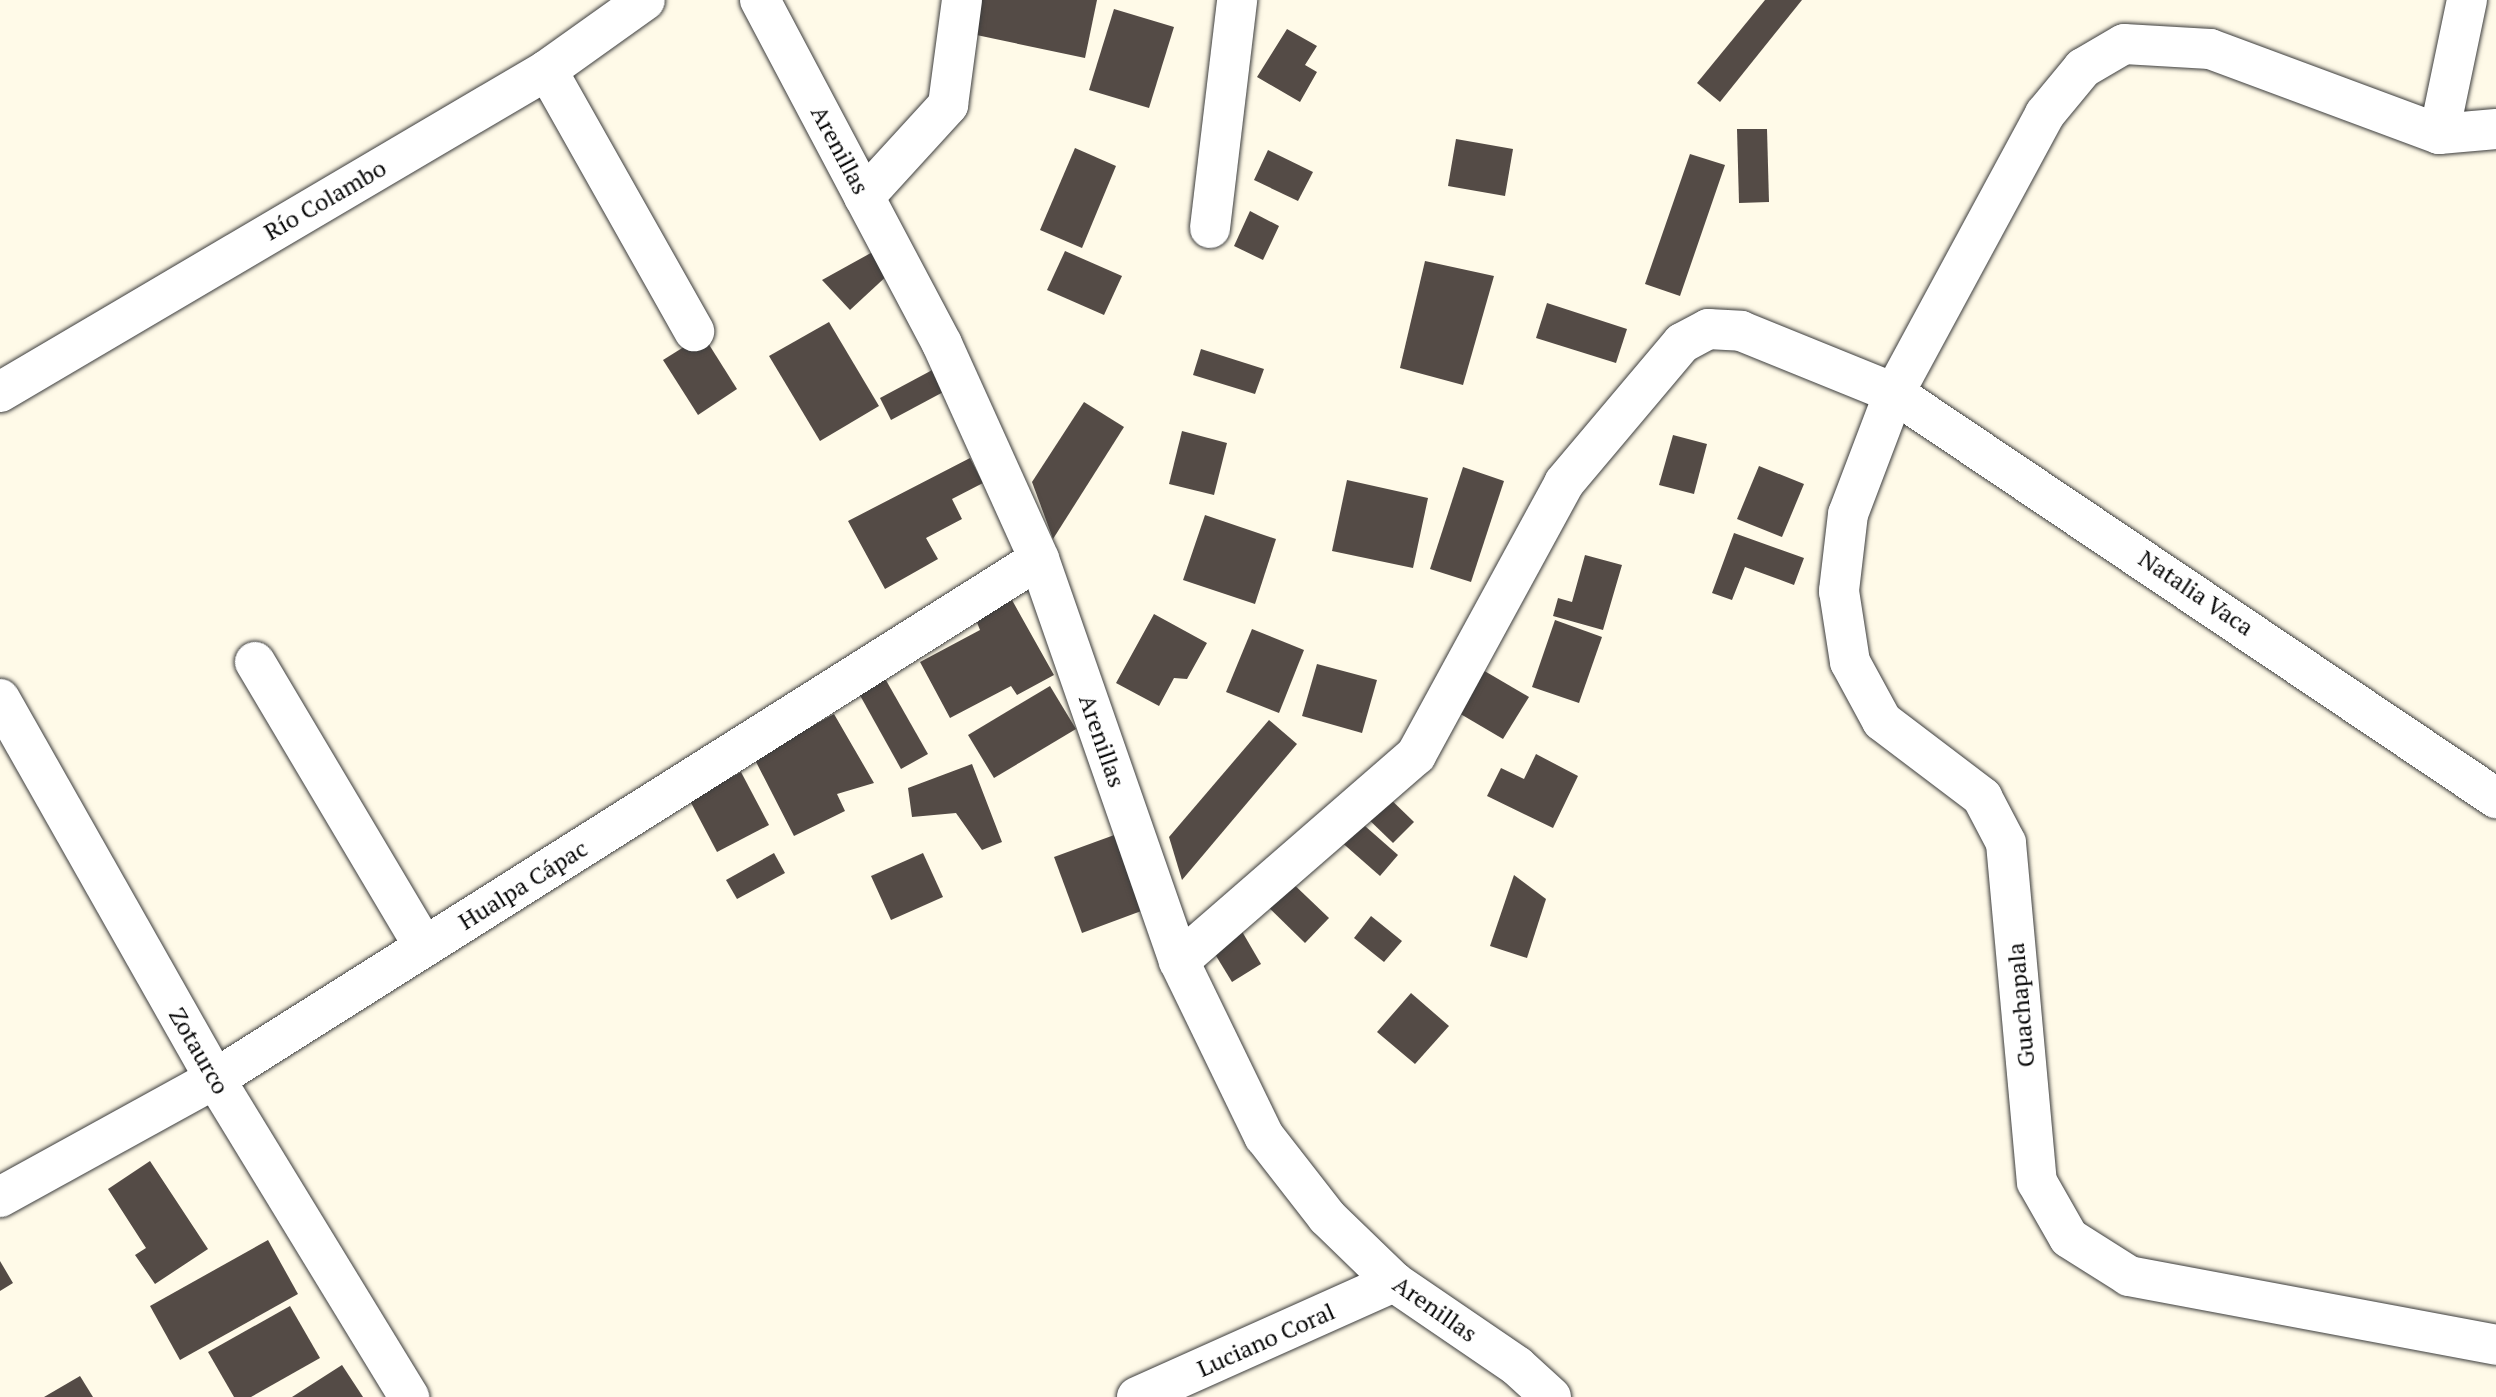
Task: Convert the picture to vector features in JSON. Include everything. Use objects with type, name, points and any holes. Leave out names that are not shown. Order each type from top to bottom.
[{"type":"street","name":"Río Colambo","points":[[0,392],[547,70],[645,0]]},
{"type":"street","name":"Arenillas","points":[[760,0],[942,344],[1039,559],[1179,961],[1264,1136],[1327,1217],[1394,1282],[1517,1366],[1551,1397]]},
{"type":"street","points":[[864,197],[948,105],[962,0]]},
{"type":"street","points":[[1210,228],[1237,0]]},
{"type":"street","points":[[2467,0],[2439,134],[2496,129]]},
{"type":"street","name":"Guachapala","points":[[2439,134],[2210,49],[2124,44],[2083,68],[2045,114],[1894,393],[1848,514],[1839,591],[1850,662],[1882,721],[1982,797],[2006,843],[2037,1182],[2069,1238],[2129,1276],[2496,1345]]},
{"type":"street","points":[[547,70],[694,331]]},
{"type":"street","name":"Natalia Vaca","points":[[1179,961],[1416,755],[1564,483],[1682,343],[1708,329],[1741,331],[1894,393],[2496,798]]},
{"type":"street","name":"Hualpa Cápac","points":[[0,1197],[215,1079],[1039,559]]},
{"type":"street","points":[[255,662],[424,947]]},
{"type":"street","name":"Zotaurco","points":[[0,699],[215,1079],[409,1397]]},
{"type":"street","name":"Luciano Coral","points":[[1137,1397],[1394,1282]]},
{"type":"building","points":[[975,0],[1097,0],[1085,58],[967,33]]},
{"type":"building","points":[[1765,0],[1802,0],[1720,102],[1697,83]]},
{"type":"building","points":[[1114,9],[1174,27],[1149,108],[1089,90]]},
{"type":"building","points":[[1287,29],[1317,46],[1305,65],[1317,72],[1300,102],[1257,77]]},
{"type":"building","points":[[1737,129],[1767,129],[1769,202],[1739,203]]},
{"type":"building","points":[[1456,139],[1513,149],[1505,196],[1448,186]]},
{"type":"building","points":[[1075,148],[1116,166],[1082,248],[1040,230]]},
{"type":"building","points":[[1268,150],[1313,172],[1298,201],[1254,180]]},
{"type":"building","points":[[1690,154],[1725,165],[1680,296],[1645,284]]},
{"type":"building","points":[[1250,211],[1279,226],[1263,260],[1234,246]]},
{"type":"building","points":[[878,249],[891,272],[850,310],[822,280]]},
{"type":"building","points":[[1065,251],[1122,276],[1104,315],[1047,290]]},
{"type":"building","points":[[1425,261],[1494,276],[1463,385],[1400,368]]},
{"type":"building","points":[[1547,303],[1627,329],[1616,363],[1536,338]]},
{"type":"building","points":[[829,322],[879,406],[820,441],[769,356]]},
{"type":"building","points":[[703,335],[737,389],[698,415],[663,360]]},
{"type":"building","points":[[1201,349],[1264,369],[1255,394],[1193,375]]},
{"type":"building","points":[[936,368],[947,390],[891,420],[880,398]]},
{"type":"building","points":[[1084,402],[1124,427],[1053,539],[1032,482]]},
{"type":"building","points":[[1182,431],[1227,443],[1214,495],[1169,484]]},
{"type":"building","points":[[1673,435],[1707,444],[1694,494],[1659,485]]},
{"type":"building","points":[[970,458],[983,483],[952,499],[962,519],[926,538],[938,559],[885,589],[848,521]]},
{"type":"building","points":[[1759,466],[1804,484],[1782,537],[1737,519]]},
{"type":"building","points":[[1463,467],[1504,481],[1471,582],[1430,569]]},
{"type":"building","points":[[1347,480],[1428,498],[1413,568],[1332,551]]},
{"type":"building","points":[[1205,515],[1276,539],[1255,604],[1183,580]]},
{"type":"building","points":[[1734,533],[1804,558],[1794,585],[1745,567],[1732,600],[1712,593]]},
{"type":"building","points":[[1585,555],[1622,565],[1603,630],[1553,616],[1558,598],[1572,602]]},
{"type":"building","points":[[1012,600],[1054,675],[1017,695],[1011,686],[950,718],[920,662],[980,630],[976,620]]},
{"type":"building","points":[[1154,614],[1207,643],[1187,679],[1174,678],[1159,706],[1116,683]]},
{"type":"building","points":[[1555,620],[1602,637],[1579,703],[1532,687]]},
{"type":"building","points":[[1252,629],[1304,650],[1279,713],[1226,692]]},
{"type":"building","points":[[1317,664],[1377,680],[1362,733],[1302,716]]},
{"type":"building","points":[[1476,666],[1529,697],[1503,739],[1452,709]]},
{"type":"building","points":[[883,675],[928,754],[901,769],[857,690]]},
{"type":"building","points":[[1050,686],[1076,729],[994,778],[968,735]]},
{"type":"building","points":[[834,714],[874,783],[837,794],[845,811],[794,836],[754,758]]},
{"type":"building","points":[[1269,720],[1297,744],[1182,880],[1169,837]]},
{"type":"building","points":[[1536,754],[1578,776],[1553,828],[1487,796],[1501,768],[1524,779]]},
{"type":"building","points":[[972,764],[1002,842],[982,850],[956,813],[912,817],[908,788]]},
{"type":"building","points":[[741,772],[769,825],[717,852],[689,799]]},
{"type":"building","points":[[1381,790],[1414,822],[1393,843],[1360,811]]},
{"type":"building","points":[[1357,819],[1398,855],[1380,876],[1339,840]]},
{"type":"building","points":[[1117,834],[1144,910],[1082,933],[1054,857]]},
{"type":"building","points":[[774,853],[785,873],[737,899],[726,880]]},
{"type":"building","points":[[923,853],[943,897],[891,920],[871,876]]},
{"type":"building","points":[[1514,875],[1546,899],[1527,958],[1490,946]]},
{"type":"building","points":[[1285,876],[1329,918],[1305,943],[1261,900]]},
{"type":"building","points":[[1371,916],[1402,941],[1384,962],[1354,938]]},
{"type":"building","points":[[1240,928],[1261,964],[1232,982],[1210,946]]},
{"type":"building","points":[[1411,993],[1449,1026],[1415,1064],[1377,1032]]},
{"type":"building","points":[[150,1161],[208,1249],[155,1284],[135,1255],[146,1248],[108,1189]]},
{"type":"building","points":[[268,1240],[298,1294],[180,1360],[150,1306]]},
{"type":"building","points":[[0,1261],[13,1283],[0,1291]]},
{"type":"building","points":[[290,1306],[320,1358],[251,1397],[234,1397],[208,1352]]},
{"type":"building","points":[[342,1365],[363,1397],[292,1397]]},
{"type":"building","points":[[80,1376],[93,1397],[44,1397]]}]
